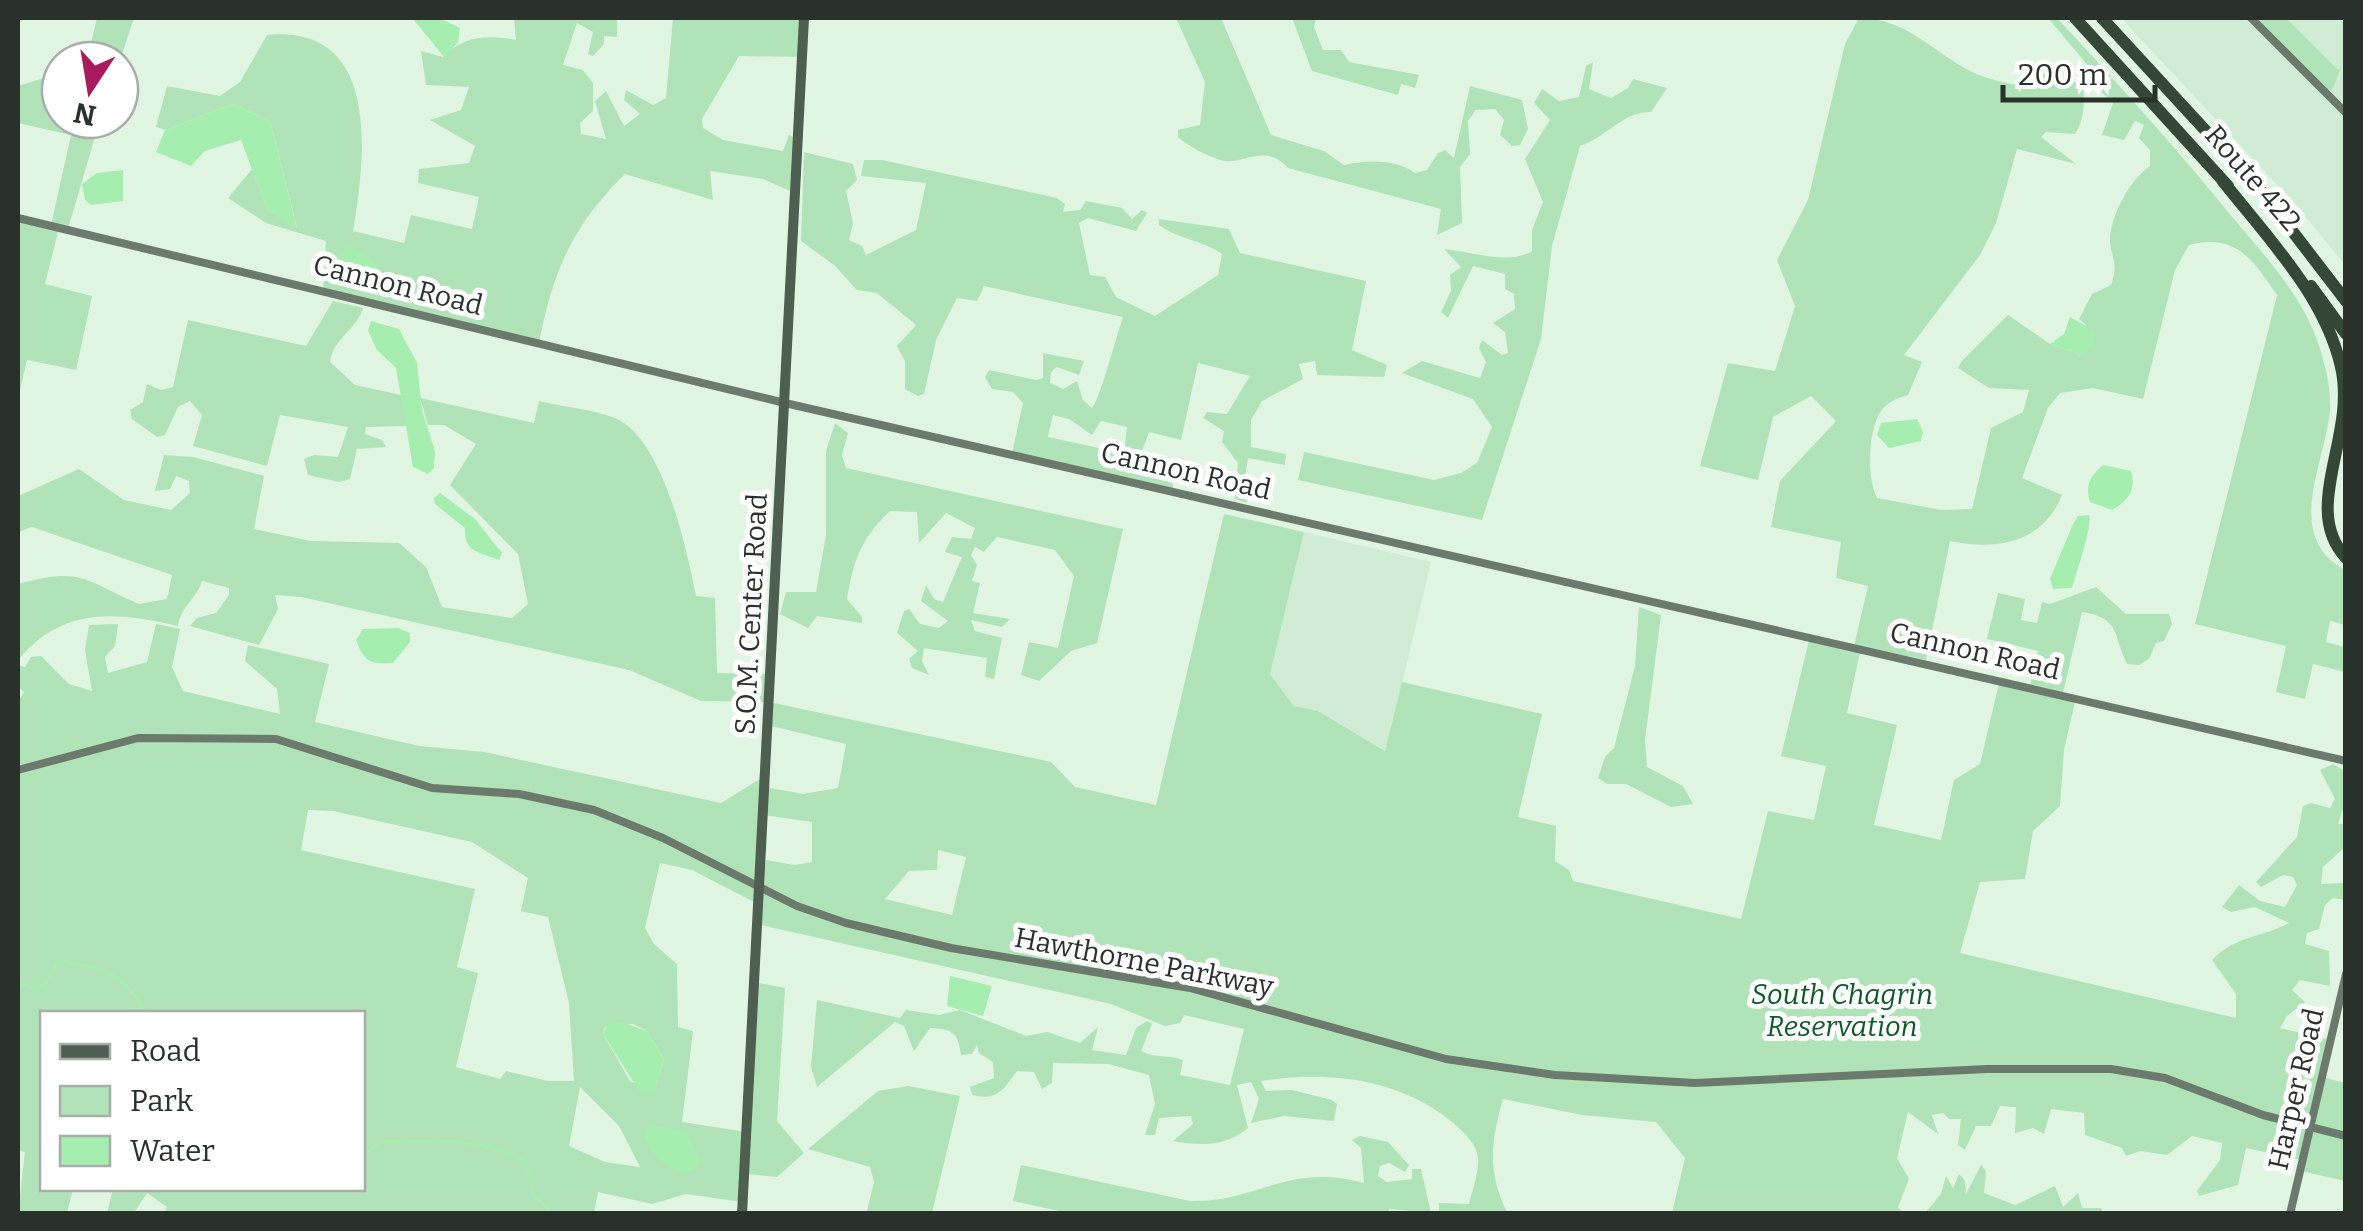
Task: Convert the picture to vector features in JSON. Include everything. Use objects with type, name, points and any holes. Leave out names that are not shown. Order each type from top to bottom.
[{"type":"highway","name":"Route 422","points":[[2075,18],[2222,180],[2308,281],[2346,334]]},
{"type":"highway","name":"Route 422","points":[[2102,18],[2263,192],[2346,301]]},
{"type":"highway","points":[[2222,180],[2294,272],[2334,344],[2346,411],[2325,518],[2331,540],[2346,558]]},
{"type":"highway","points":[[2263,192],[2346,287]]},
{"type":"highway","points":[[2346,472],[2333,492],[2330,511],[2335,535],[2346,549]]},
{"type":"main road","name":"S.O.M. Center Road","points":[[742,1214],[804,18]]},
{"type":"street","points":[[2251,18],[2346,113]]},
{"type":"street","name":"Cannon Road","points":[[18,218],[785,403],[2346,760]]},
{"type":"street","name":"Hawthorne Parkway","points":[[18,770],[138,738],[276,739],[432,788],[519,794],[581,806],[664,838],[813,912],[868,928],[951,948],[1190,988],[1446,1060],[1555,1076],[1695,1083],[2001,1068],[2111,1069],[2166,1078],[2243,1108],[2346,1136]]},
{"type":"street","name":"Harper Road","points":[[2290,1214],[2346,974]]},
{"type":"shaded area","points":[[2121,18],[2345,18],[2345,265],[2296,205]]},
{"type":"shaded area","points":[[1304,532],[1431,562],[1386,751],[1318,711],[1294,706],[1270,674]]},
{"type":"green space","points":[[97,18],[134,18],[127,40],[92,40]]},
{"type":"green space","points":[[514,18],[617,18],[617,37],[604,36],[604,44],[593,56],[588,54],[593,32],[577,23],[563,65],[583,70],[593,83],[593,111],[580,123],[581,134],[606,139],[595,101],[606,91],[624,126],[640,114],[624,100],[626,90],[653,105],[666,98],[673,18],[804,18],[802,57],[739,56],[702,119],[703,128],[723,140],[783,151],[789,135],[793,137],[790,191],[763,179],[710,171],[713,200],[625,174],[591,212],[567,251],[539,343],[323,291],[326,241],[266,223],[228,198],[252,169],[267,209],[297,228],[270,121],[233,104],[165,130],[156,127],[167,86],[220,96],[240,82],[267,35],[304,37],[330,50],[348,72],[358,100],[361,167],[353,231],[404,243],[411,215],[472,229],[479,197],[418,183],[419,169],[469,163],[475,146],[430,120],[461,110],[469,87],[426,85],[421,51],[443,57],[460,44],[477,38],[516,40]]},
{"type":"green space","points":[[1176,18],[1221,18],[1271,135],[1324,151],[1344,165],[1381,162],[1415,173],[1427,170],[1438,153],[1445,150],[1454,158],[1470,86],[1522,100],[1528,129],[1520,145],[1512,146],[1500,135],[1504,120],[1495,109],[1476,110],[1468,121],[1470,154],[1460,167],[1462,223],[1437,235],[1441,209],[1288,168],[1270,156],[1220,160],[1182,141],[1178,130],[1200,125],[1205,82]]},
{"type":"green space","points":[[1292,18],[1316,18],[1314,27],[1323,50],[1341,50],[1349,62],[1419,75],[1415,88],[1401,84],[1398,95],[1312,71]]},
{"type":"green space","name":"South Chagrin Reservation","points":[[1859,18],[1905,30],[1958,64],[1994,80],[2034,89],[2041,73],[2082,84],[2082,116],[2075,134],[2046,132],[2041,137],[2076,164],[2017,149],[1996,223],[1980,255],[1904,355],[1922,362],[1908,395],[1886,405],[1876,420],[1870,455],[1877,498],[1942,510],[1972,509],[1991,428],[2023,412],[2029,390],[1989,388],[1958,368],[1962,361],[2008,315],[2050,344],[2081,355],[2086,325],[2079,319],[2092,294],[2111,285],[2112,227],[2129,188],[2150,166],[2150,150],[2139,138],[2144,125],[2135,121],[2124,140],[2102,135],[2113,103],[2092,83],[2095,74],[2048,18],[2057,18],[2190,167],[2282,277],[2311,325],[2325,367],[2330,401],[2312,497],[2312,518],[2316,538],[2326,555],[2345,570],[2345,625],[2330,621],[2326,642],[2345,647],[2345,672],[2313,664],[2305,699],[2276,692],[2286,646],[2195,624],[2277,295],[2241,252],[2231,246],[2205,242],[2189,245],[2175,270],[2143,399],[2093,388],[2060,393],[2048,408],[2022,478],[2062,495],[2054,511],[2043,524],[2016,540],[1984,545],[1950,541],[1926,660],[1861,647],[1847,713],[1897,725],[1874,825],[1941,840],[1954,780],[1980,764],[2000,679],[2030,686],[2038,651],[1987,639],[1998,593],[2025,599],[2021,620],[2037,623],[2042,602],[2050,604],[2096,587],[2126,614],[2169,614],[2172,624],[2164,641],[2156,643],[2149,659],[2139,665],[2127,664],[2110,624],[2082,612],[2063,693],[2076,697],[2064,750],[2060,806],[2033,831],[2025,879],[1980,882],[1960,953],[2236,1018],[2236,994],[2212,960],[2239,942],[2289,923],[2255,907],[2231,912],[2222,907],[2239,885],[2260,901],[2285,907],[2297,885],[2293,877],[2283,875],[2261,887],[2256,882],[2297,837],[2303,806],[2311,803],[2330,808],[2335,799],[2320,770],[2333,764],[2345,771],[2345,802],[2338,824],[2345,824],[2345,847],[2323,867],[2321,884],[2345,883],[2345,900],[2333,898],[2325,905],[2319,929],[2307,933],[2305,944],[2329,951],[2330,986],[2300,980],[2292,990],[2305,1002],[2287,1016],[2280,1028],[2331,1040],[2323,1077],[2345,1083],[2345,1181],[2301,1171],[2302,1160],[2246,1148],[2238,1185],[2199,1196],[2197,1191],[2220,1160],[2222,1143],[2192,1136],[2167,1155],[2140,1151],[2126,1156],[2122,1148],[2085,1135],[2084,1113],[2051,1109],[2044,1134],[2033,1128],[2015,1133],[2016,1107],[2000,1106],[1991,1126],[1976,1126],[1965,1150],[1958,1145],[1961,1119],[1949,1119],[1943,1113],[1932,1115],[1938,1134],[1908,1112],[1897,1158],[1909,1179],[1898,1207],[1903,1213],[1672,1213],[1685,1158],[1656,1122],[1582,1115],[1503,1099],[1494,1143],[1494,1170],[1507,1212],[1515,1213],[1439,1213],[1439,1203],[1469,1204],[1478,1164],[1474,1145],[1437,1111],[1390,1088],[1365,1082],[1313,1077],[1261,1081],[1266,1091],[1292,1090],[1332,1100],[1337,1104],[1334,1121],[1284,1116],[1251,1123],[1259,1099],[1251,1082],[1237,1085],[1248,1128],[1222,1142],[1183,1143],[1173,1141],[1193,1124],[1191,1116],[1159,1118],[1155,1135],[1145,1135],[1155,1104],[1149,1075],[1108,1064],[1053,1063],[1052,1083],[1042,1089],[1034,1072],[1017,1071],[994,1095],[972,1095],[970,1087],[994,1078],[993,1062],[979,1053],[977,1045],[972,1054],[961,1055],[953,1033],[930,1028],[914,1051],[904,1026],[895,1022],[817,1087],[811,1067],[817,1000],[900,1018],[906,1010],[939,1015],[960,1010],[1026,1036],[1047,1032],[1080,1043],[1098,1027],[1092,1050],[1126,1055],[1136,1028],[1147,1021],[1152,1024],[1141,1051],[1183,1060],[1180,1075],[1230,1085],[1244,1029],[1184,1015],[1180,1023],[1165,1026],[1111,1004],[757,924],[754,902],[692,870],[660,863],[645,928],[654,944],[677,964],[678,1027],[693,1031],[682,1122],[747,1132],[742,1202],[686,1194],[652,1204],[598,1192],[594,1213],[164,1214],[167,1207],[147,1193],[134,1213],[107,1213],[112,1191],[365,1191],[365,1011],[40,1011],[40,1191],[72,1191],[67,1213],[18,1213],[25,1152],[18,1150],[18,702],[24,692],[18,687],[18,665],[25,667],[31,657],[41,656],[69,684],[92,691],[85,650],[89,625],[118,624],[115,646],[105,657],[108,673],[147,662],[156,624],[180,629],[172,667],[183,691],[280,714],[277,689],[245,661],[248,645],[329,664],[315,722],[419,746],[484,752],[721,803],[765,776],[765,787],[803,794],[838,788],[846,744],[767,725],[768,702],[701,701],[629,670],[301,597],[275,595],[278,609],[259,645],[190,626],[197,618],[216,613],[229,595],[229,588],[202,581],[178,626],[112,616],[72,622],[35,642],[18,660],[18,584],[71,576],[139,604],[167,599],[172,575],[32,527],[18,532],[18,496],[79,469],[124,500],[171,510],[190,493],[189,481],[176,476],[170,489],[155,491],[164,455],[193,457],[264,476],[254,529],[311,541],[399,543],[426,567],[442,607],[512,618],[528,604],[518,554],[450,485],[476,444],[444,425],[428,425],[420,398],[534,423],[539,401],[606,415],[632,430],[647,448],[670,497],[696,596],[715,598],[717,673],[770,674],[769,702],[1051,762],[1075,787],[1156,805],[1224,514],[1304,532],[1270,674],[1294,706],[1318,711],[1385,751],[1402,682],[1542,714],[1518,817],[1556,826],[1555,861],[1569,870],[1573,881],[1741,919],[1768,811],[1814,820],[1826,766],[1781,756],[1810,636],[1854,646],[1868,586],[1836,578],[1841,542],[1771,527],[1780,481],[1836,421],[1811,396],[1773,417],[1758,480],[1700,466],[1728,363],[1775,371],[1795,306],[1777,260],[1808,200],[1845,44]],"holes":[[[308,810],[333,811],[472,842],[528,878],[521,911],[548,917],[569,1003],[574,1081],[548,1081],[506,1071],[500,1079],[456,1067],[478,973],[457,967],[475,889],[301,850]],[[763,815],[812,822],[812,862],[794,865],[766,860],[764,871]],[[938,850],[966,857],[952,915],[885,899],[909,871],[937,870]],[[633,1024],[647,1031],[664,1060],[654,1092],[630,1081],[603,1034],[605,1027]],[[580,1087],[619,1126],[640,1167],[605,1162],[569,1146]]]},
{"type":"green space","points":[[2251,18],[2286,18],[2338,70],[2341,67],[2333,89],[2324,91]]},
{"type":"green space","points":[[1593,62],[1589,89],[1611,98],[1628,88],[1633,79],[1667,88],[1651,112],[1631,116],[1580,146],[1552,246],[1541,339],[1482,520],[1298,480],[1304,452],[1434,480],[1461,473],[1477,463],[1492,427],[1473,399],[1402,373],[1422,361],[1480,378],[1486,362],[1479,348],[1482,340],[1502,355],[1508,353],[1505,332],[1493,323],[1515,309],[1514,294],[1505,289],[1505,274],[1473,266],[1448,318],[1441,312],[1451,291],[1450,275],[1461,267],[1444,249],[1501,257],[1532,251],[1532,230],[1543,202],[1525,159],[1550,120],[1534,103],[1542,89],[1559,101],[1579,97],[1586,66]]},
{"type":"green space","points":[[40,79],[40,128],[18,123],[18,86]]},
{"type":"green space","points":[[70,140],[94,140],[68,229],[59,228],[45,284],[92,296],[76,370],[27,360],[18,399],[18,218],[51,225]]},
{"type":"green space","points":[[804,152],[853,164],[857,180],[846,191],[853,223],[849,240],[862,246],[866,255],[916,230],[926,183],[861,176],[864,160],[882,160],[1057,198],[1065,204],[1063,212],[1080,210],[1086,201],[1122,208],[1132,219],[1142,210],[1147,213],[1136,231],[1088,218],[1079,223],[1090,275],[1105,277],[1116,297],[1155,316],[1218,275],[1222,254],[1166,230],[1159,225],[1159,219],[1229,229],[1240,253],[1366,281],[1352,350],[1387,365],[1384,377],[1317,375],[1315,361],[1299,364],[1303,379],[1262,401],[1251,420],[1251,447],[1286,454],[1285,465],[1248,458],[1244,484],[1247,503],[1235,499],[1238,463],[1222,442],[1224,431],[1203,418],[1207,412],[1227,414],[1250,376],[1198,363],[1181,440],[1149,432],[1137,466],[1173,484],[1173,488],[1012,453],[1023,403],[1013,392],[992,389],[985,377],[989,370],[1036,380],[1043,378],[1043,353],[1084,361],[1079,375],[1057,367],[1051,372],[1050,383],[1063,389],[1077,381],[1083,400],[1092,408],[1123,317],[984,286],[977,301],[957,298],[936,340],[924,394],[918,396],[905,389],[905,361],[897,346],[916,325],[877,293],[857,290],[834,265],[801,241]],"holes":[[[1053,415],[1069,419],[1092,435],[1101,421],[1127,427],[1123,462],[1108,450],[1048,437]]]},
{"type":"green space","points":[[333,301],[363,308],[330,362],[355,385],[401,395],[409,426],[366,427],[365,434],[382,440],[386,447],[357,449],[350,479],[339,482],[308,475],[304,459],[314,455],[338,457],[348,427],[280,415],[267,466],[193,446],[202,415],[190,401],[178,407],[165,435],[157,437],[132,419],[130,410],[143,402],[147,384],[161,390],[173,387],[188,320],[306,346]]},
{"type":"green space","points":[[835,423],[848,433],[842,455],[846,468],[1123,529],[1097,643],[1071,651],[1039,681],[1021,675],[1029,642],[1058,648],[1074,576],[1055,550],[997,537],[984,552],[975,547],[971,555],[977,565],[972,581],[980,583],[973,613],[1010,619],[1002,627],[971,620],[975,631],[1002,638],[994,679],[985,677],[987,658],[924,648],[922,661],[929,675],[912,668],[909,659],[918,651],[897,633],[904,611],[909,609],[920,624],[939,628],[948,621],[921,601],[926,585],[934,599],[943,602],[962,557],[945,552],[952,537],[971,539],[975,528],[946,513],[919,543],[917,512],[890,511],[872,530],[856,561],[847,599],[862,617],[862,623],[817,616],[808,628],[780,614],[786,592],[816,592],[826,535],[826,451]]},
{"type":"green space","points":[[1639,607],[1661,615],[1645,740],[1647,767],[1683,786],[1693,804],[1671,807],[1626,784],[1607,784],[1598,778],[1605,757],[1614,748],[1635,666]]},
{"type":"green space","points":[[759,983],[785,988],[777,1121],[804,1153],[777,1177],[748,1174]]},
{"type":"green space","points":[[908,1086],[960,1096],[932,1213],[867,1211],[874,1182],[870,1167],[808,1149],[878,1091]]},
{"type":"green space","points":[[1360,1136],[1388,1142],[1409,1165],[1405,1172],[1389,1163],[1380,1166],[1378,1176],[1387,1182],[1412,1179],[1412,1169],[1421,1169],[1431,1213],[1389,1209],[1388,1214],[1073,1214],[1013,1201],[1021,1165],[1190,1201],[1235,1196],[1314,1177],[1364,1183],[1361,1148],[1352,1140]]},
{"type":"green space","points":[[1981,1165],[1986,1171],[1984,1193],[2015,1205],[2055,1186],[2063,1207],[2078,1193],[2082,1208],[2101,1208],[2103,1213],[1925,1213],[1941,1194],[1946,1176],[1953,1188],[1959,1174],[1965,1181],[1966,1194]]},
{"type":"water","points":[[412,18],[439,18],[460,28],[458,42],[445,58]]},
{"type":"water","points":[[233,104],[270,121],[297,229],[267,209],[241,140],[205,151],[191,166],[156,152],[165,130]]},
{"type":"water","points":[[123,170],[123,201],[91,205],[85,200],[82,184],[97,173]]},
{"type":"water","points":[[347,246],[366,254],[382,270],[382,288],[364,292],[338,279],[338,257]]},
{"type":"water","points":[[2070,317],[2093,330],[2093,345],[2081,355],[2050,344],[2064,334]]},
{"type":"water","points":[[371,321],[399,329],[417,363],[422,410],[435,451],[434,468],[428,474],[413,467],[396,368],[377,350],[368,331]]},
{"type":"water","points":[[1917,419],[1923,432],[1921,441],[1889,448],[1877,435],[1881,423]]},
{"type":"water","points":[[2103,465],[2131,471],[2133,478],[2130,494],[2112,510],[2090,502],[2090,481]]},
{"type":"water","points":[[440,493],[475,519],[502,553],[499,560],[470,547],[465,528],[435,504],[434,498]]},
{"type":"water","points":[[2089,515],[2072,588],[2053,589],[2050,579],[2073,524],[2078,516]]},
{"type":"water","points":[[398,628],[410,633],[410,642],[393,663],[366,658],[356,640],[363,629]]},
{"type":"water","points":[[950,976],[992,986],[983,1016],[947,1006]]},
{"type":"water","points":[[621,1022],[647,1031],[664,1060],[654,1093],[641,1094],[603,1034],[608,1024]]},
{"type":"water","points":[[649,1125],[685,1130],[701,1160],[697,1168],[683,1174],[657,1157],[645,1138],[644,1130]]},
{"type":"waterway","points":[[18,983],[37,989],[49,980],[57,961],[86,965],[120,980],[144,1011]]},
{"type":"waterway","points":[[365,1155],[380,1142],[418,1141],[473,1144],[508,1153],[526,1161],[533,1195],[554,1214]]}]
